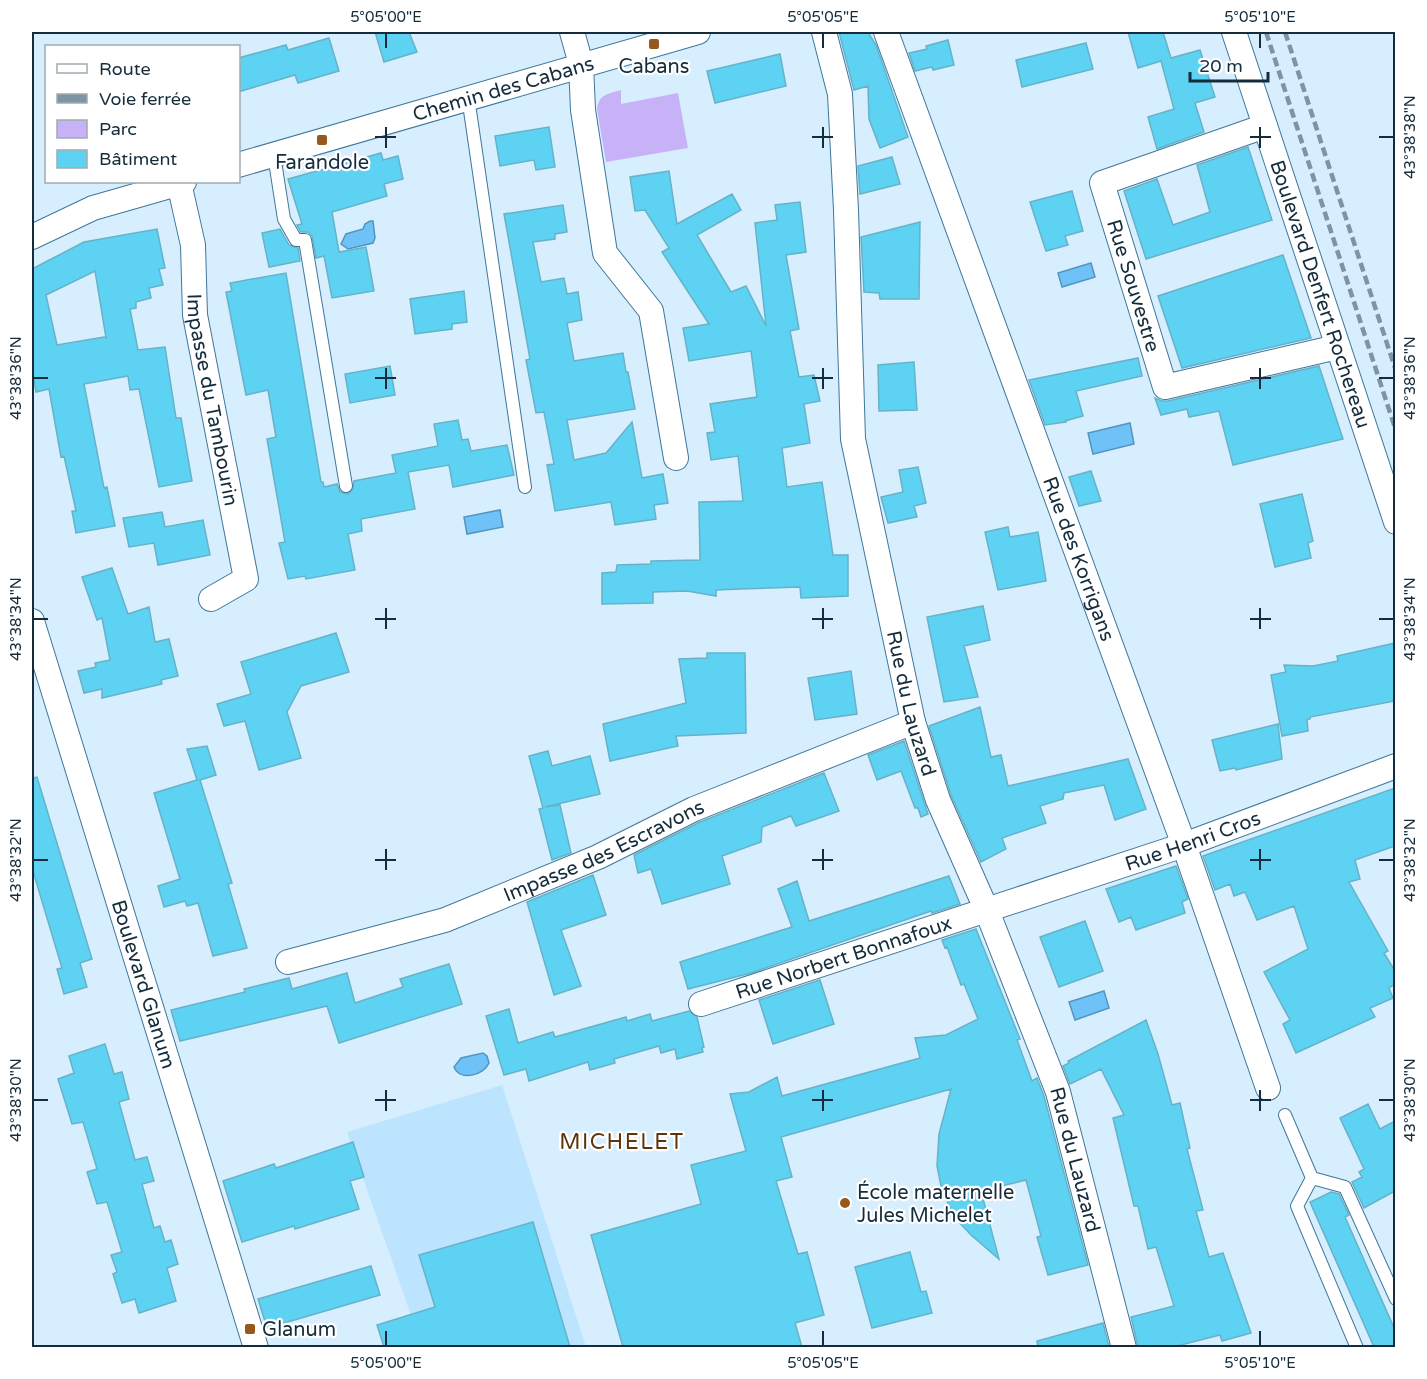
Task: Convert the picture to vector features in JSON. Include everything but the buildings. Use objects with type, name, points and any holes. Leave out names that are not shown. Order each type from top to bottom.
[{"type":"street","points":[[572,32],[580,64],[583,110],[605,253],[651,311],[676,458]]},
{"type":"street","name":"Chemin des Cabans","points":[[240,164],[580,64],[698,32]]},
{"type":"street","name":"Rue du Lauzard","points":[[824,32],[840,94],[853,439],[914,722],[938,800],[987,911],[1058,1092],[1124,1347]]},
{"type":"street","name":"Rue des Korrigans","points":[[886,32],[1184,845],[1268,1088]]},
{"type":"street","name":"Boulevard Denfert Rochereau","points":[[1234,32],[1395,522]]},
{"type":"street","name":"Rue Souvestre","points":[[1265,126],[1102,183],[1165,387],[1337,347]]},
{"type":"street","points":[[32,237],[93,208],[179,183]]},
{"type":"street","name":"Impasse du Tambourin","points":[[182,183],[193,245],[195,315],[246,579],[211,599]]},
{"type":"street","name":"Boulevard Glanum","points":[[32,621],[256,1347]]},
{"type":"street","name":"Impasse des Escravons","points":[[288,962],[445,920],[598,857],[694,809],[914,722]]},
{"type":"street","name":"Rue Henri Cros","points":[[987,911],[1184,845],[1395,766]]},
{"type":"street","name":"Rue Norbert Bonnafoux","points":[[701,1004],[987,911]]},
{"type":"lane","points":[[468,98],[525,487]]},
{"type":"lane","points":[[274,155],[284,219],[296,240],[306,240],[346,486]]},
{"type":"lane","points":[[1285,1114],[1312,1178]]},
{"type":"lane","points":[[1312,1178],[1345,1186],[1395,1299]]},
{"type":"lane","points":[[1312,1178],[1297,1206],[1357,1347]]},
{"type":"shaded area","points":[[502,1085],[586,1347],[422,1347],[347,1132]]},
{"type":"green space","points":[[621,90],[621,104],[678,93],[688,148],[606,162],[598,104],[602,97]]},
{"type":"water","points":[[370,221],[373,221],[375,238],[373,243],[348,249],[341,244],[346,234],[363,229]]},
{"type":"water","points":[[1091,263],[1095,277],[1062,287],[1058,273]]},
{"type":"water","points":[[1130,423],[1134,444],[1093,454],[1088,433]]},
{"type":"water","points":[[500,510],[503,527],[467,534],[464,517]]},
{"type":"water","points":[[1104,991],[1109,1008],[1075,1020],[1069,1002]]},
{"type":"water","points":[[483,1053],[487,1056],[489,1063],[482,1071],[466,1075],[457,1072],[454,1067],[461,1058]]},
{"type":"railway","points":[[1266,32],[1396,431]]},
{"type":"railway","points":[[1285,32],[1396,371]]},
{"type":"place","name":"Cabans","points":[[654,44]]},
{"type":"place","name":"Farandole","points":[[322,140]]},
{"type":"place","name":"École maternelle Jules Michelet","points":[[845,1203]]},
{"type":"place","name":"Glanum","points":[[250,1329]]},
{"type":"district","name":"MICHELET","points":[[622,1141]]}]
